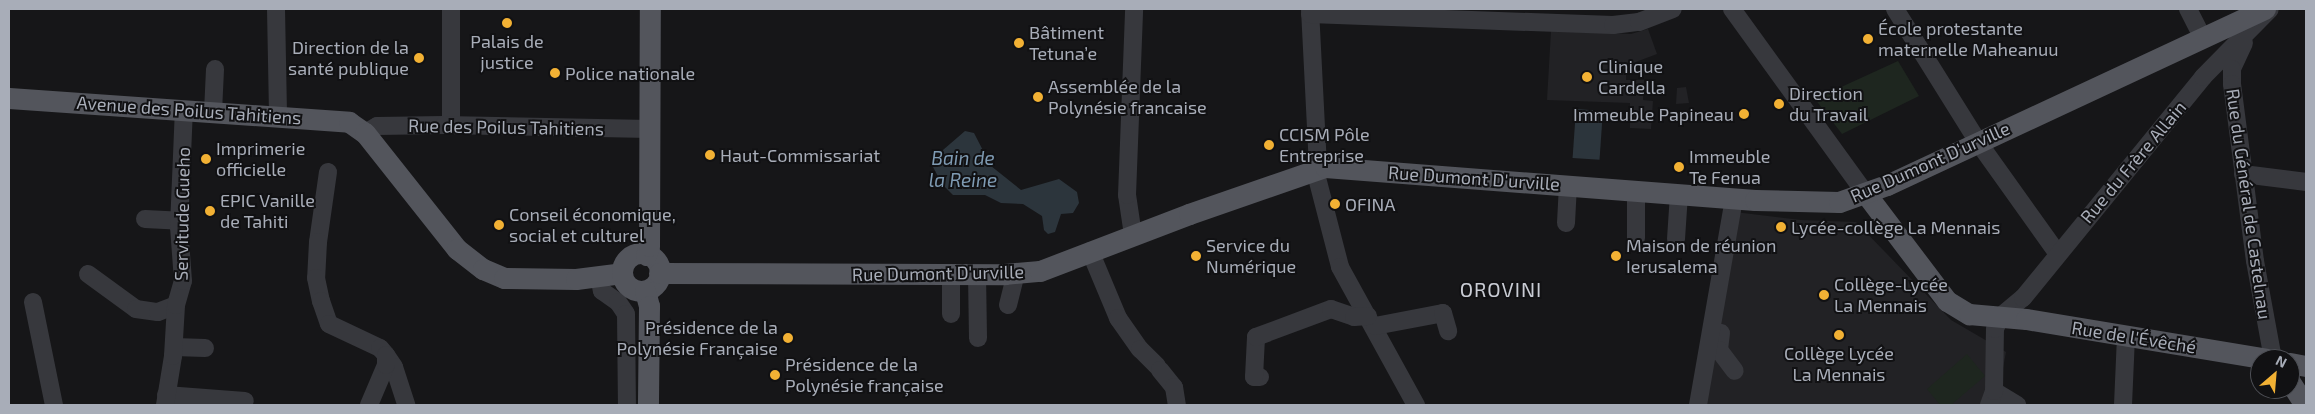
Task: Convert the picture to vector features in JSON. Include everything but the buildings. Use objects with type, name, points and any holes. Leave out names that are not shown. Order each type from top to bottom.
[{"type":"main road","points":[[646,255],[649,246],[650,9]]},
{"type":"main road","name":"Rue Dumont D'urville","points":[[659,273],[1016,274],[1040,271],[1133,235],[1318,169],[1568,185],[1738,199],[1805,203],[1839,202],[1866,194],[2203,38],[2260,17]]},
{"type":"main road","name":"Avenue des Poilus Tahitiens","points":[[9,98],[345,122],[365,133]]},
{"type":"main road","points":[[365,133],[457,249],[477,266],[504,278],[576,279],[622,273]]},
{"type":"main road","name":"Rue de l'Évêché","points":[[1866,194],[1947,301],[1969,314],[2126,335],[2250,356]]},
{"type":"main road","points":[[638,254],[646,255],[656,262],[659,273],[655,284],[645,291],[630,287],[622,273],[628,259],[638,254]]},
{"type":"main road","points":[[645,291],[649,306],[648,405]]},
{"type":"street","points":[[276,9],[278,116]]},
{"type":"street","points":[[451,9],[451,125]]},
{"type":"street","points":[[1133,235],[1127,195],[1134,9]]},
{"type":"street","points":[[1416,405],[1340,267],[1318,169],[1311,12],[1410,13],[1613,25],[1639,22],[1673,9]]},
{"type":"street","points":[[1732,9],[1866,194]]},
{"type":"street","points":[[1895,9],[1978,142],[2058,254]]},
{"type":"street","points":[[2188,9],[2203,38]]},
{"type":"street","name":"Rue du Frère Allain","points":[[2000,317],[2024,298],[2203,78],[2260,17],[2270,9]]},
{"type":"street","name":"Rue du Général de Castelnau","points":[[2260,17],[2243,44],[2232,69],[2243,174],[2271,349]]},
{"type":"street","points":[[213,112],[215,69]]},
{"type":"street","name":"Servitude Gueho","points":[[165,400],[174,347],[176,305],[183,281],[180,221],[184,110]]},
{"type":"street","name":"Rue des Poilus Tahitiens","points":[[365,133],[377,126],[451,125],[650,129]]},
{"type":"street","points":[[328,172],[317,251],[316,278],[321,301],[329,324],[380,348],[386,355],[406,405]]},
{"type":"street","points":[[2243,174],[2306,182]]},
{"type":"street","points":[[1566,223],[1568,185]]},
{"type":"street","points":[[1636,191],[1636,238]]},
{"type":"street","points":[[1676,239],[1680,194]]},
{"type":"street","points":[[1708,405],[1719,350],[1738,199]]},
{"type":"street","points":[[1698,405],[1738,199]]},
{"type":"street","points":[[145,219],[180,221]]},
{"type":"street","points":[[1090,252],[1118,318],[1140,349],[1174,387],[1177,405]]},
{"type":"street","points":[[88,274],[136,309],[158,312],[176,305]]},
{"type":"street","points":[[951,274],[951,314]]},
{"type":"street","points":[[977,274],[978,338]]},
{"type":"street","points":[[1008,305],[1016,274]]},
{"type":"street","points":[[599,276],[602,292],[618,302],[626,314],[621,372],[627,405]]},
{"type":"street","points":[[33,302],[54,405]]},
{"type":"street","points":[[1260,377],[1254,377],[1256,337],[1331,309],[1371,321],[1443,313],[1448,331]]},
{"type":"street","points":[[2000,317],[1995,329],[1991,398],[2017,405]]},
{"type":"street","points":[[2123,405],[2126,335]]},
{"type":"street","points":[[174,347],[205,348]]},
{"type":"street","points":[[1719,350],[1735,370]]},
{"type":"street","points":[[369,405],[386,365],[386,355]]},
{"type":"street","points":[[621,372],[648,373]]},
{"type":"street","points":[[394,405],[399,384]]},
{"type":"street","points":[[165,400],[245,401]]},
{"type":"shaded area","name":"Clinique Cardella","points":[[1648,29],[1657,54],[1633,63],[1633,68],[1623,69],[1621,61],[1620,72],[1626,74],[1626,80],[1644,80],[1643,100],[1653,101],[1651,129],[1630,128],[1630,103],[1547,100],[1551,31],[1631,34]]},
{"type":"shaded area","points":[[1898,61],[1919,96],[1842,134],[1815,99]]},
{"type":"shaded area","name":"Clinique Cardella","points":[[1686,87],[1689,103],[1676,104],[1677,88]]},
{"type":"shaded area","name":"Collège-Lycée La Mennais","points":[[1735,212],[1801,220],[1856,222],[1951,320],[2006,352],[1999,390],[2021,405],[1706,405]]},
{"type":"shaded area","points":[[1967,354],[1985,376],[1951,405],[1940,405],[1927,389]]},
{"type":"water","points":[[1576,109],[1603,111],[1600,160],[1573,158]]},
{"type":"water","name":"Bain de la Reine","points":[[965,131],[974,133],[991,166],[1021,190],[1059,179],[1077,192],[1079,203],[1073,213],[1061,214],[1055,232],[1048,234],[1044,230],[1042,216],[1023,204],[1001,203],[985,195],[953,195],[942,184],[933,167],[936,156]]},
{"type":"place","name":"Palais de justice","points":[[507,23]]},
{"type":"place","name":"École protestante maternelle Maheanuu","points":[[1868,39]]},
{"type":"place","name":"Bâtiment Tetuna’e","points":[[1019,43]]},
{"type":"place","name":"Direction de la santé publique","points":[[419,58]]},
{"type":"place","name":"Police nationale","points":[[555,73]]},
{"type":"place","name":"Clinique Cardella","points":[[1587,77]]},
{"type":"place","name":"Assemblée de la Polynésie francaise","points":[[1038,97]]},
{"type":"place","name":"Direction du Travail","points":[[1779,104]]},
{"type":"place","name":"Immeuble Papineau","points":[[1744,114]]},
{"type":"place","name":"CCISM Pôle Entreprise","points":[[1269,145]]},
{"type":"place","name":"Haut-Commissariat","points":[[710,155]]},
{"type":"place","name":"Imprimerie officielle","points":[[206,159]]},
{"type":"place","name":"Immeuble Te Fenua","points":[[1679,167]]},
{"type":"place","name":"OFINA","points":[[1335,204]]},
{"type":"place","name":"EPIC Vanille de Tahiti","points":[[210,211]]},
{"type":"place","name":"Conseil économique, social et culturel","points":[[499,225]]},
{"type":"place","name":"Lycée-collège La Mennais","points":[[1781,227]]},
{"type":"place","name":"Service du Numérique","points":[[1196,256]]},
{"type":"place","name":"Maison de réunion Ierusalema","points":[[1616,256]]},
{"type":"place","name":"Collège-Lycée La Mennais","points":[[1824,295]]},
{"type":"place","name":"Collège Lycée La Mennais","points":[[1839,335]]},
{"type":"place","name":"Présidence de la Polynésie Française","points":[[788,338]]},
{"type":"place","name":"Présidence de la Polynésie française","points":[[775,375]]},
{"type":"district","name":"OROVINI","points":[[1501,289]]}]
